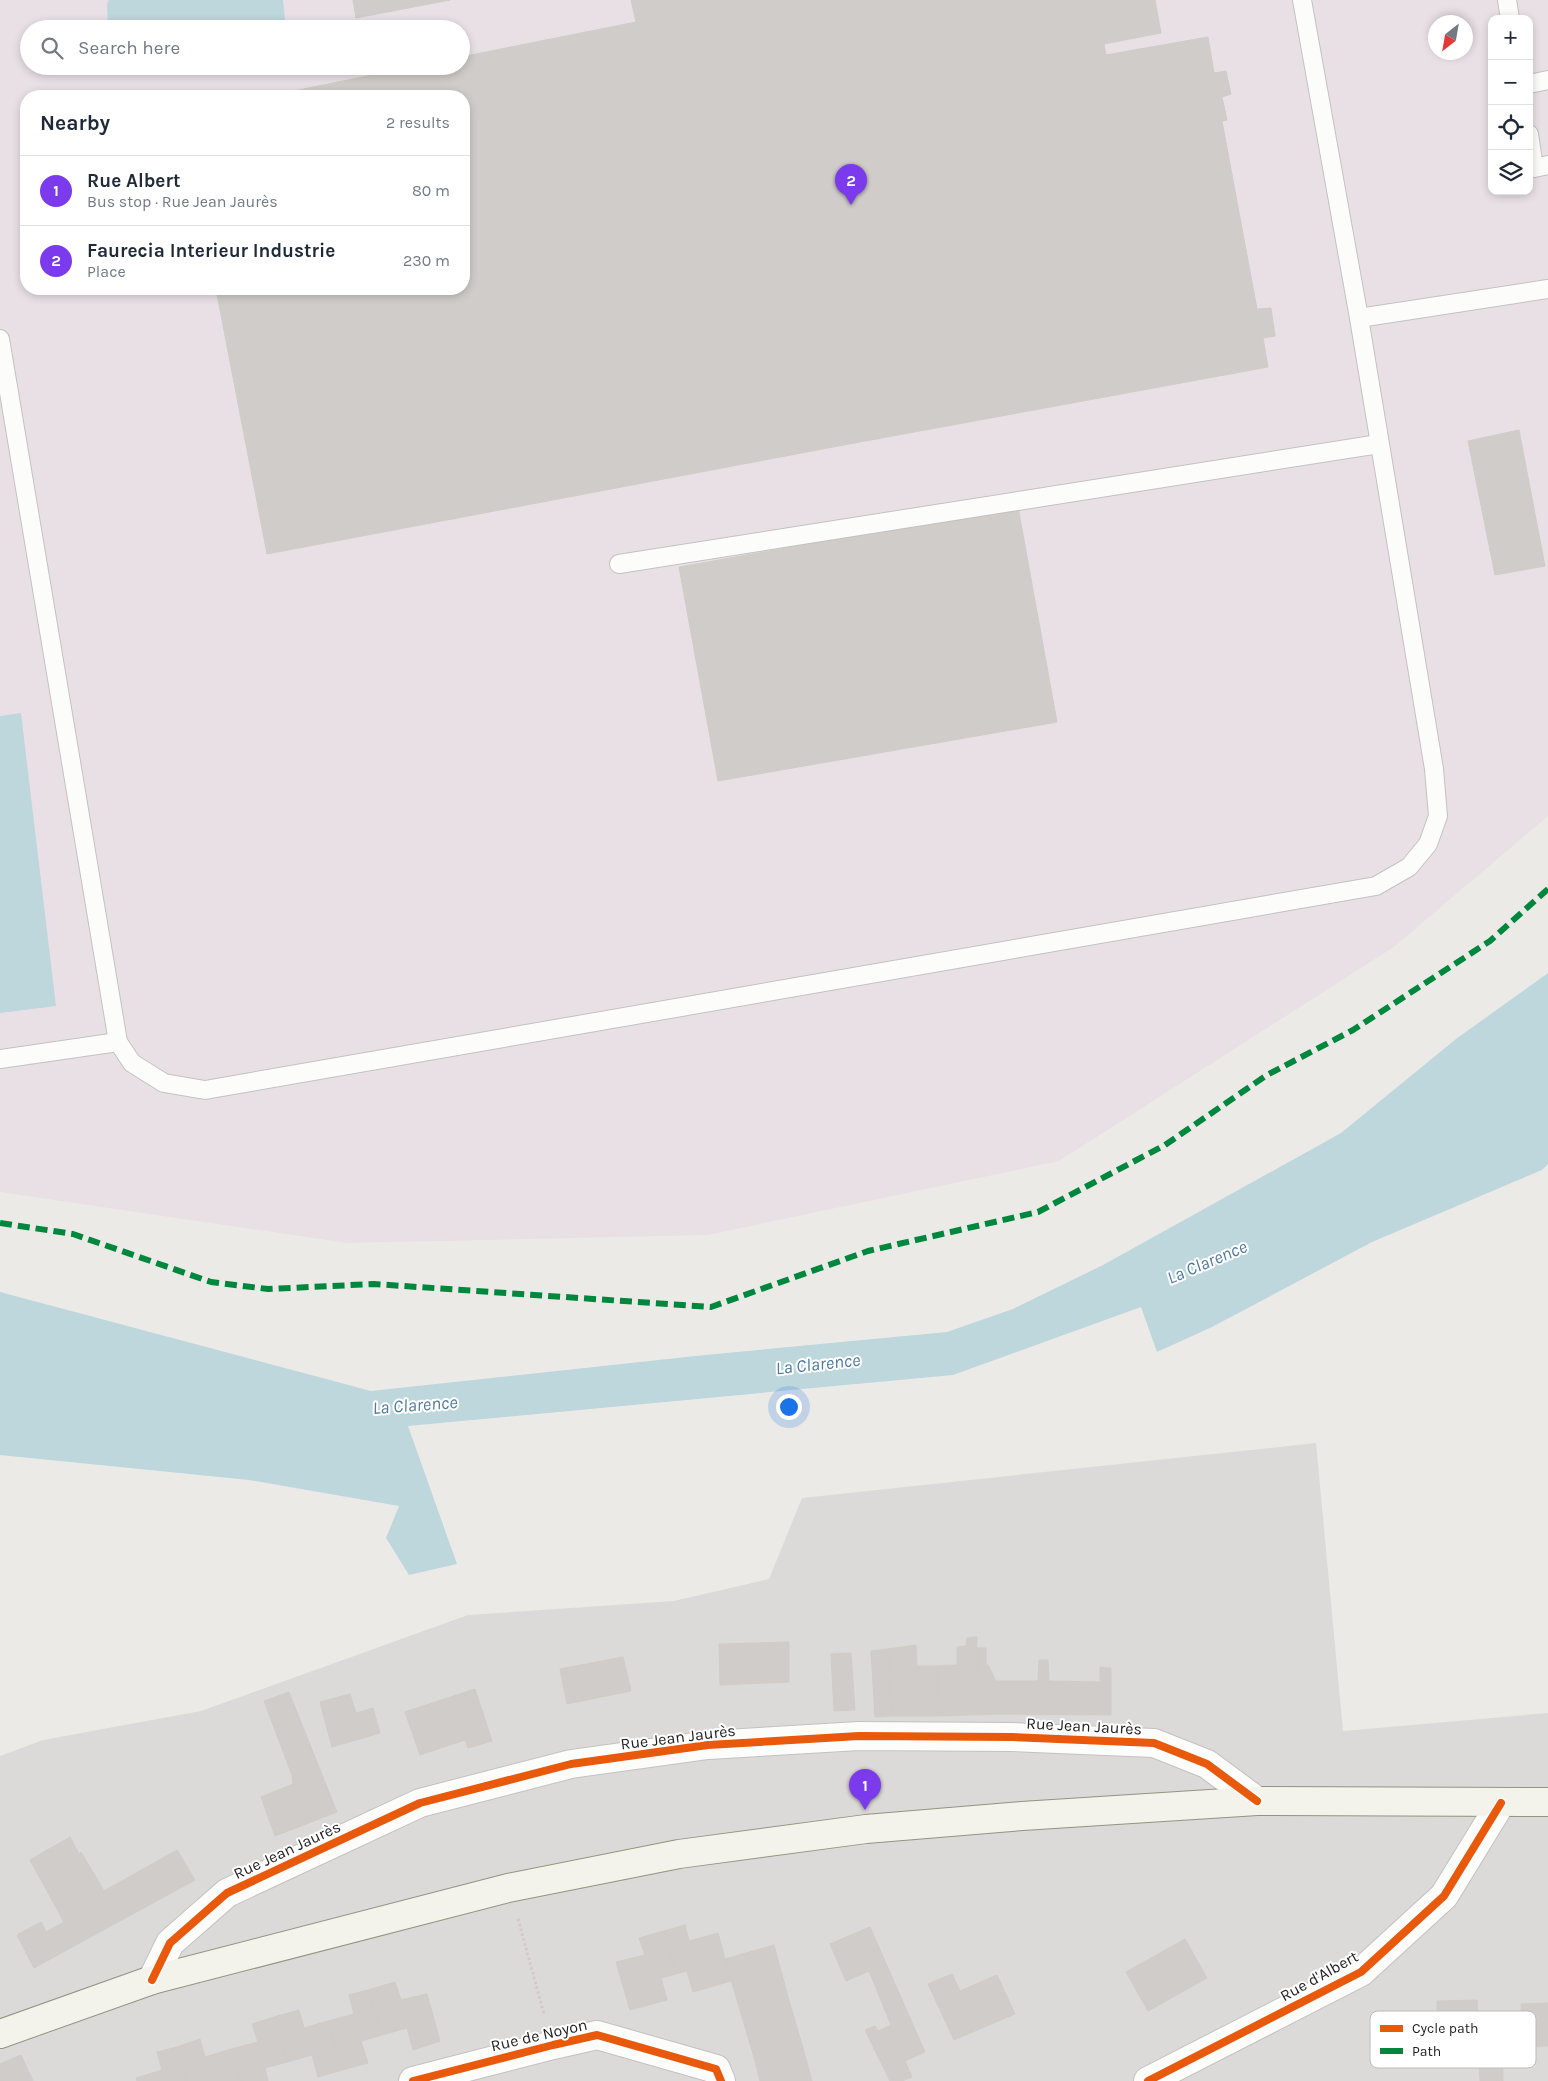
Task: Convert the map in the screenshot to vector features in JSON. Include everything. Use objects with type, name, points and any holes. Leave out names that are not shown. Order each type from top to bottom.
[{"type":"main road","points":[[0,2034],[152,1980],[508,1888],[679,1854],[866,1829],[1022,1816],[1257,1801],[1548,1802]]},
{"type":"street","name":"Rue Jean Jaurès","points":[[152,1980],[170,1943],[227,1893],[420,1804],[571,1764],[708,1745],[858,1736],[1012,1737],[1154,1744],[1207,1764],[1257,1801]]},
{"type":"street","name":"Rue d'Albert","points":[[1148,2081],[1195,2069],[1360,1972],[1444,1896],[1501,1802]]},
{"type":"street","name":"Rue de Noyon","points":[[413,2081],[553,2044],[597,2035],[716,2069],[720,2081]]},
{"type":"lane","points":[[0,339],[118,1042],[132,1063],[164,1083],[205,1090],[1376,886],[1409,866],[1428,844],[1438,816],[1434,769],[1359,318],[1302,0]]},
{"type":"lane","points":[[1507,0],[1509,15]]},
{"type":"lane","points":[[1533,83],[1548,80]]},
{"type":"lane","points":[[1531,150],[1534,168],[1548,165]]},
{"type":"lane","points":[[1359,318],[1548,289]]},
{"type":"lane","points":[[619,564],[1379,444]]},
{"type":"lane","points":[[0,1059],[118,1042]]},
{"type":"path","points":[[516,1916],[553,2044]]},
{"type":"shaded area","points":[[0,0],[1548,0],[1548,816],[1394,947],[1059,1161],[708,1235],[347,1243],[0,1192]]},
{"type":"shaded area","points":[[1316,1443],[1343,1731],[1548,1713],[1548,2081],[0,2081],[0,1756],[43,1740],[201,1711],[468,1615],[674,1601],[769,1579],[802,1498]]},
{"type":"water","points":[[109,0],[283,0],[285,20],[108,20],[107,4]]},
{"type":"water","points":[[21,713],[56,1006],[0,1013],[0,716]]},
{"type":"water","name":"La Clarence","points":[[1548,973],[1548,1164],[1542,1170],[1372,1242],[1212,1327],[1157,1352],[1141,1307],[953,1375],[408,1426],[457,1564],[409,1575],[386,1538],[399,1506],[249,1480],[0,1455],[0,1292],[371,1391],[705,1355],[947,1332],[1013,1309],[1103,1265],[1341,1133],[1456,1039]]},
{"type":"building","points":[[353,0],[450,0],[356,18]]},
{"type":"building","points":[[631,0],[1155,0],[1161,33],[1104,44],[1106,55],[1208,37],[1214,73],[1226,71],[1231,94],[1222,97],[1227,120],[1222,121],[1257,309],[1271,308],[1275,336],[1263,338],[1268,367],[267,554],[217,295],[470,295],[470,90],[299,90],[373,75],[470,75],[470,55],[636,22]]},
{"type":"building","points":[[1519,430],[1545,566],[1495,575],[1468,441]]},
{"type":"building","points":[[1018,507],[1057,722],[718,781],[679,567]]},
{"type":"building","points":[[977,1637],[976,1665],[998,1714],[939,1716],[936,1666],[957,1665],[957,1647],[966,1646],[967,1638]]},
{"type":"building","points":[[789,1642],[789,1682],[720,1685],[719,1644]]},
{"type":"building","points":[[916,1645],[917,1666],[936,1666],[939,1716],[891,1716],[888,1649]]},
{"type":"building","points":[[977,1648],[986,1648],[986,1665],[988,1665],[996,1681],[1038,1681],[1039,1660],[1048,1660],[1049,1681],[1100,1682],[1100,1667],[1111,1668],[1111,1715],[998,1714],[976,1665]]},
{"type":"building","points":[[888,1649],[891,1716],[875,1717],[871,1651]]},
{"type":"building","points":[[851,1653],[855,1710],[834,1711],[831,1654]]},
{"type":"building","points":[[623,1657],[631,1691],[567,1704],[560,1669]]},
{"type":"building","points":[[475,1689],[492,1741],[468,1748],[465,1740],[420,1755],[405,1712]]},
{"type":"building","points":[[289,1692],[337,1812],[275,1836],[261,1797],[293,1784],[292,1775],[264,1701]]},
{"type":"building","points":[[350,1694],[356,1713],[373,1708],[380,1733],[332,1747],[320,1702]]},
{"type":"building","points":[[70,1837],[104,1891],[177,1850],[195,1880],[96,1934],[49,1849]]},
{"type":"building","points":[[49,1849],[96,1934],[34,1968],[17,1935],[41,1922],[46,1932],[64,1922],[30,1860]]},
{"type":"building","points":[[685,1925],[689,1941],[718,1933],[731,1981],[693,1992],[687,1971],[676,1974],[664,1931]]},
{"type":"building","points":[[870,1927],[925,2052],[905,2061],[912,2077],[902,2081],[890,2081],[865,2030],[875,2026],[878,2031],[891,2025],[869,1971],[846,1981],[830,1944]]},
{"type":"building","points":[[664,1931],[676,1974],[661,1978],[667,2000],[630,2010],[616,1962],[645,1955],[639,1938]]},
{"type":"building","points":[[1185,1939],[1207,1978],[1148,2011],[1126,1972]]},
{"type":"building","points":[[774,1945],[788,1997],[740,2010],[725,1959]]},
{"type":"building","points":[[952,1974],[960,1991],[997,1975],[1015,2014],[954,2040],[928,1984]]},
{"type":"building","points":[[395,1982],[401,2000],[427,1994],[440,2041],[413,2050],[407,2028],[382,2035],[368,1990]]},
{"type":"building","points":[[368,1990],[382,2035],[361,2041],[368,2063],[342,2070],[328,2021],[354,2014],[349,1995]]},
{"type":"building","points":[[788,1997],[803,2048],[755,2061],[740,2010]]},
{"type":"building","points":[[1477,2000],[1478,2011],[1437,2011],[1437,2001]]},
{"type":"building","points":[[1548,2003],[1548,2046],[1536,2046],[1536,2011],[1521,2011],[1521,2004]]},
{"type":"building","points":[[299,2010],[304,2028],[328,2021],[342,2070],[318,2077],[312,2055],[287,2062],[274,2017]]},
{"type":"building","points":[[274,2017],[287,2062],[265,2068],[268,2081],[240,2081],[231,2049],[258,2042],[252,2024]]},
{"type":"building","points":[[200,2039],[205,2057],[231,2049],[240,2081],[186,2081],[177,2047]]},
{"type":"building","points":[[177,2047],[186,2081],[137,2081],[136,2078],[162,2070],[157,2052]]},
{"type":"building","points":[[803,2048],[812,2081],[760,2081],[755,2061]]},
{"type":"building","points":[[21,2055],[33,2081],[0,2081],[0,2064]]},
{"type":"building","points":[[1479,2068],[1503,2068],[1503,2081],[1480,2081]]},
{"type":"marked path","points":[[0,1223],[73,1234],[211,1282],[268,1289],[374,1284],[711,1307],[868,1251],[1038,1212],[1165,1145],[1267,1075],[1353,1030],[1490,941],[1548,889]]},
{"type":"cycle path","points":[[152,1980],[170,1943],[227,1893],[420,1803],[571,1764],[708,1745],[859,1736],[1012,1737],[1154,1743],[1207,1764],[1257,1801]]},
{"type":"cycle path","points":[[1148,2081],[1361,1972],[1444,1896],[1501,1803]]},
{"type":"cycle path","points":[[413,2081],[597,2035],[716,2069],[721,2081]]},
{"type":"place","name":"Faurecia Interieur Industrie","points":[[851,205]]},
{"type":"place","name":"Rue Albert","points":[[865,1810]]}]
